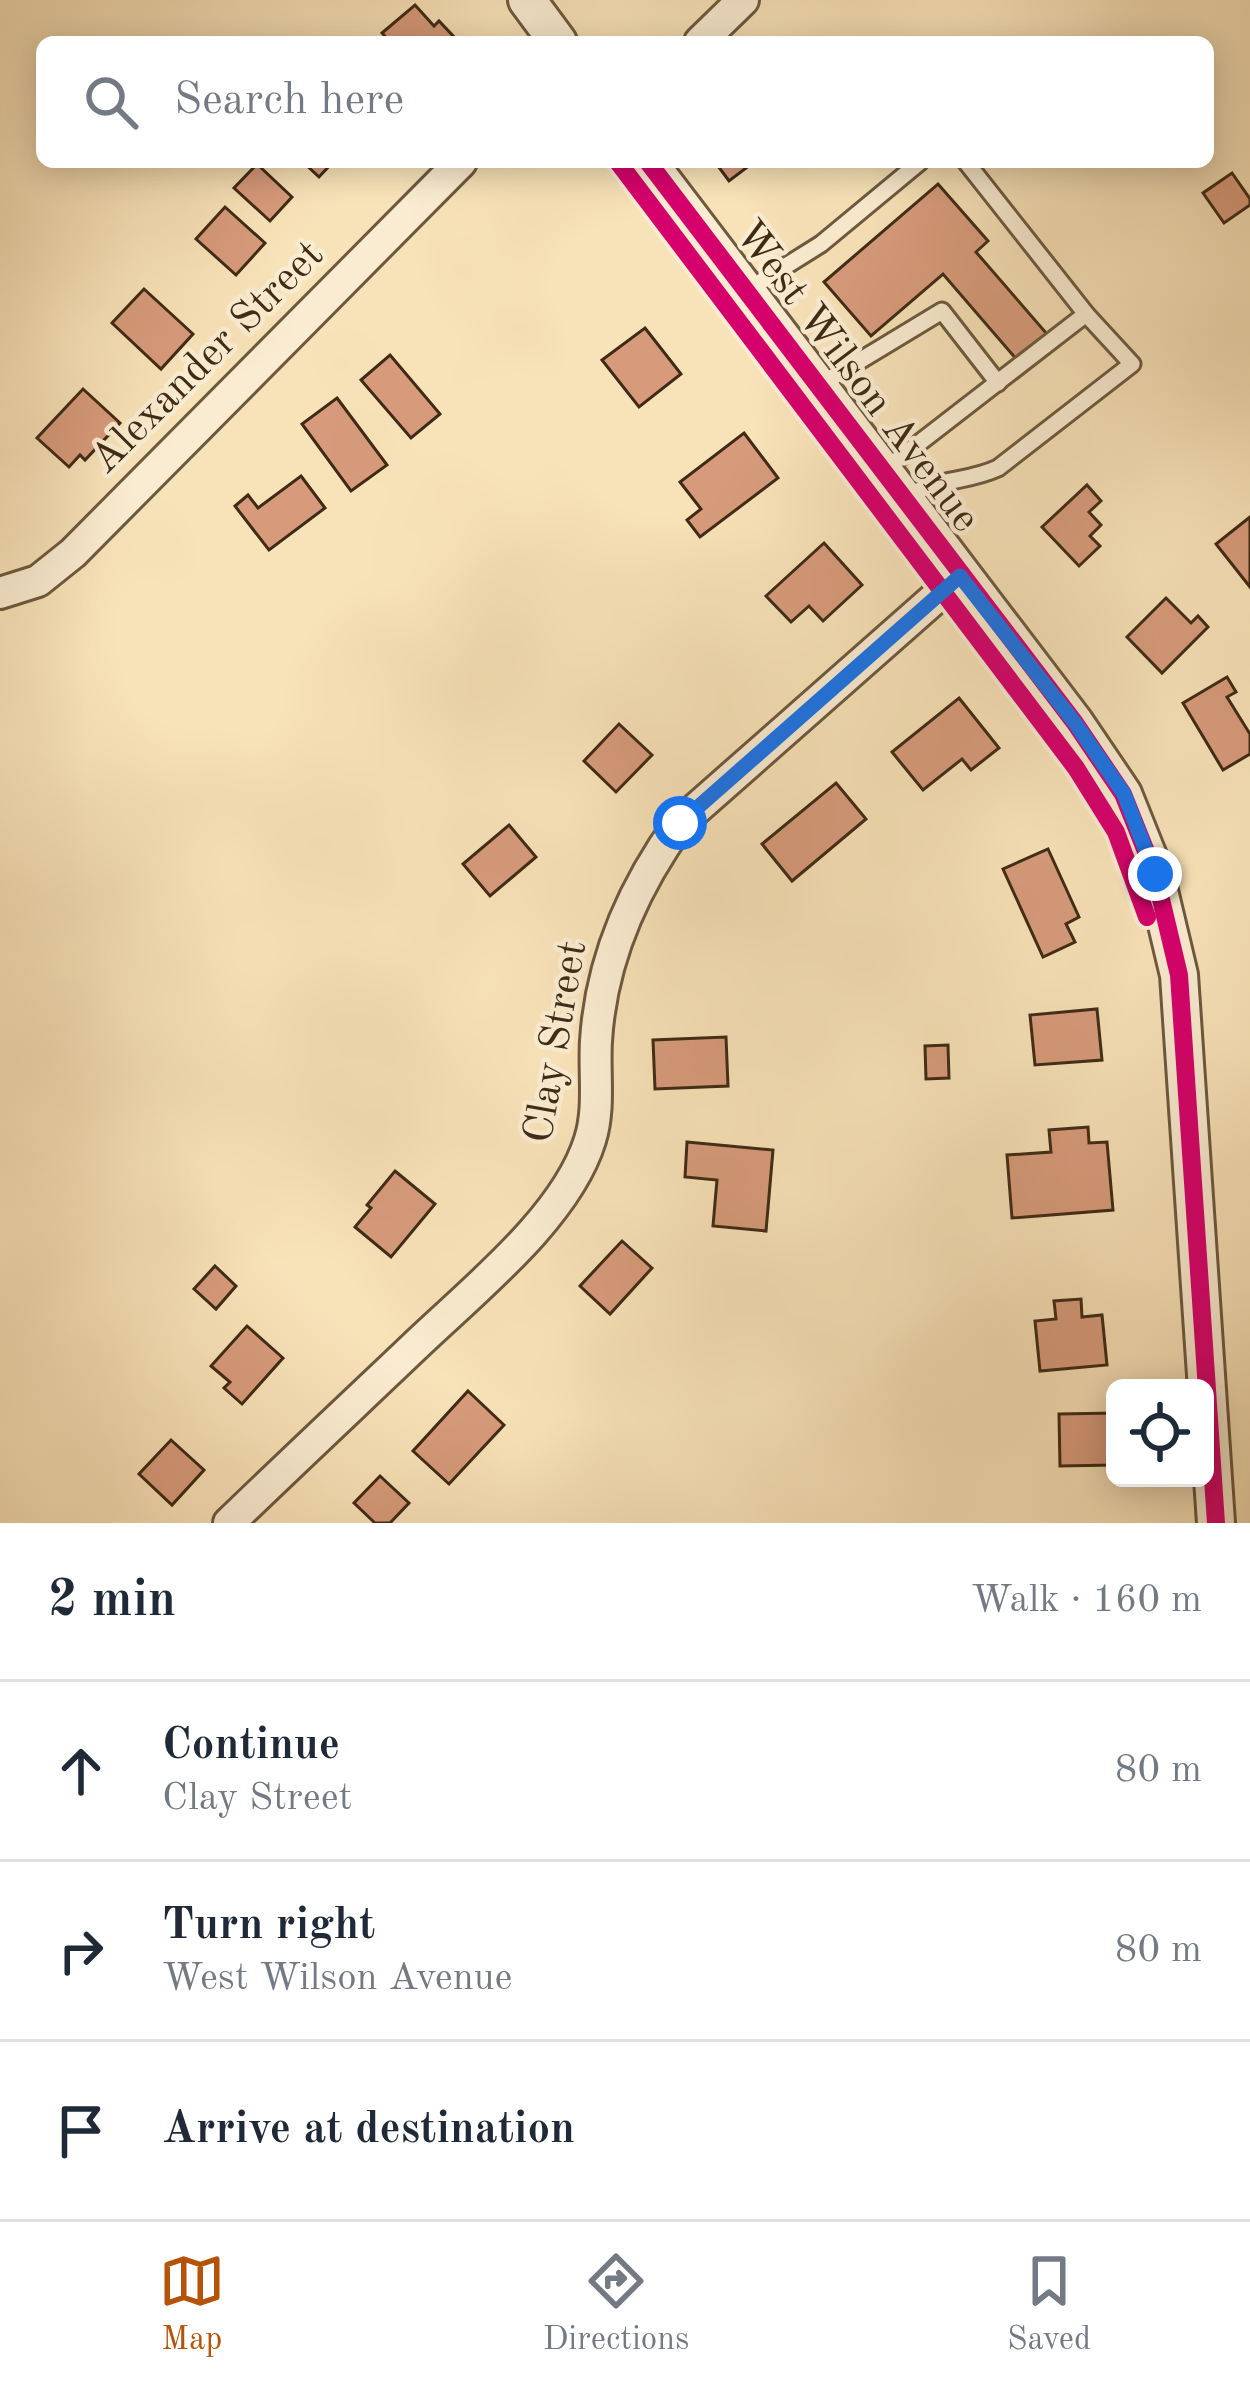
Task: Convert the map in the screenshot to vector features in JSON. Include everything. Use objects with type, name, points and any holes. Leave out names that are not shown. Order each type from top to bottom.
[{"type":"street","points":[[526,0],[553,36]]},
{"type":"street","points":[[706,36],[743,0]]},
{"type":"street","name":"Alexander Street","points":[[0,593],[38,581],[73,553],[455,168]]},
{"type":"street","name":"West Wilson Avenue","points":[[653,168],[1124,794],[1155,874],[1179,975],[1216,1523]]},
{"type":"street","name":"Clay Street","points":[[229,1523],[496,1269],[547,1213],[572,1177],[591,1139],[600,996],[614,947],[629,904],[680,823],[960,576]]},
{"type":"lane","points":[[746,291],[821,244],[913,168]]},
{"type":"lane","points":[[891,486],[974,476],[998,468],[1132,364],[971,168]]},
{"type":"lane","points":[[817,386],[942,310],[998,383]]},
{"type":"lane","points":[[891,486],[998,383],[1087,314]]},
{"type":"building","points":[[415,5],[434,26],[439,21],[453,36],[385,36],[382,33]]},
{"type":"building","points":[[253,168],[261,168],[292,197],[270,221],[234,188]]},
{"type":"building","points":[[719,168],[746,168],[729,181]]},
{"type":"building","points":[[1232,173],[1250,205],[1224,223],[1203,193]]},
{"type":"building","points":[[938,184],[988,241],[976,252],[1047,334],[1017,360],[943,274],[871,336],[824,282]]},
{"type":"building","points":[[225,207],[265,243],[236,275],[196,239]]},
{"type":"building","points":[[144,289],[193,334],[161,369],[112,323]]},
{"type":"building","points":[[645,328],[681,374],[639,407],[602,360]]},
{"type":"building","points":[[390,355],[440,414],[411,438],[361,380]]},
{"type":"building","points":[[83,389],[120,423],[85,460],[80,455],[69,467],[37,438]]},
{"type":"building","points":[[337,398],[387,465],[351,491],[302,424]]},
{"type":"building","points":[[744,433],[778,478],[700,537],[687,520],[701,509],[680,482]]},
{"type":"building","points":[[301,476],[325,508],[269,550],[235,506],[248,495],[258,508]]},
{"type":"building","points":[[1087,485],[1101,501],[1089,512],[1101,525],[1090,536],[1100,546],[1079,566],[1042,527]]},
{"type":"building","points":[[1250,517],[1250,587],[1216,544]]},
{"type":"building","points":[[824,543],[862,585],[823,621],[809,606],[791,622],[766,596]]},
{"type":"building","points":[[1166,598],[1191,623],[1198,616],[1208,627],[1162,673],[1127,637]]},
{"type":"building","points":[[1227,677],[1236,692],[1227,697],[1250,734],[1250,754],[1223,770],[1183,703]]},
{"type":"building","points":[[959,698],[999,748],[971,770],[962,759],[923,790],[892,752]]},
{"type":"building","points":[[619,724],[652,755],[616,792],[584,761]]},
{"type":"building","points":[[836,783],[866,819],[792,881],[762,844]]},
{"type":"building","points":[[509,825],[536,857],[490,896],[463,864]]},
{"type":"building","points":[[1048,849],[1079,917],[1066,924],[1075,942],[1043,957],[1003,869]]},
{"type":"building","points":[[1097,1009],[1102,1060],[1035,1065],[1030,1015]]},
{"type":"building","points":[[726,1037],[728,1086],[655,1089],[653,1040]]},
{"type":"building","points":[[948,1045],[949,1078],[926,1079],[925,1046]]},
{"type":"building","points":[[1088,1127],[1089,1143],[1107,1142],[1113,1210],[1012,1218],[1007,1155],[1051,1152],[1049,1130]]},
{"type":"building","points":[[687,1142],[773,1150],[766,1231],[713,1226],[717,1180],[685,1177]]},
{"type":"building","points":[[395,1171],[435,1204],[391,1257],[355,1227]]},
{"type":"building","points":[[622,1241],[652,1268],[610,1314],[580,1286]]},
{"type":"building","points":[[215,1266],[236,1286],[216,1309],[194,1289]]},
{"type":"building","points":[[1081,1299],[1082,1317],[1102,1315],[1107,1365],[1040,1371],[1035,1321],[1056,1319],[1054,1301]]},
{"type":"building","points":[[247,1326],[283,1358],[242,1404],[224,1388],[230,1382],[211,1366]]},
{"type":"building","points":[[468,1391],[504,1425],[449,1484],[413,1451]]},
{"type":"building","points":[[1106,1413],[1106,1465],[1060,1466],[1059,1414]]},
{"type":"building","points":[[171,1440],[204,1470],[172,1505],[139,1474]]},
{"type":"building","points":[[380,1476],[409,1503],[390,1523],[375,1523],[354,1503]]},
{"type":"cycle path","points":[[623,168],[1076,768],[1116,832],[1147,917]]},
{"type":"cycle path","points":[[653,168],[1075,723],[1123,794],[1155,874],[1179,975],[1216,1523]]},
{"type":"route","points":[[680,823],[960,576],[1124,794],[1155,874]]}]
